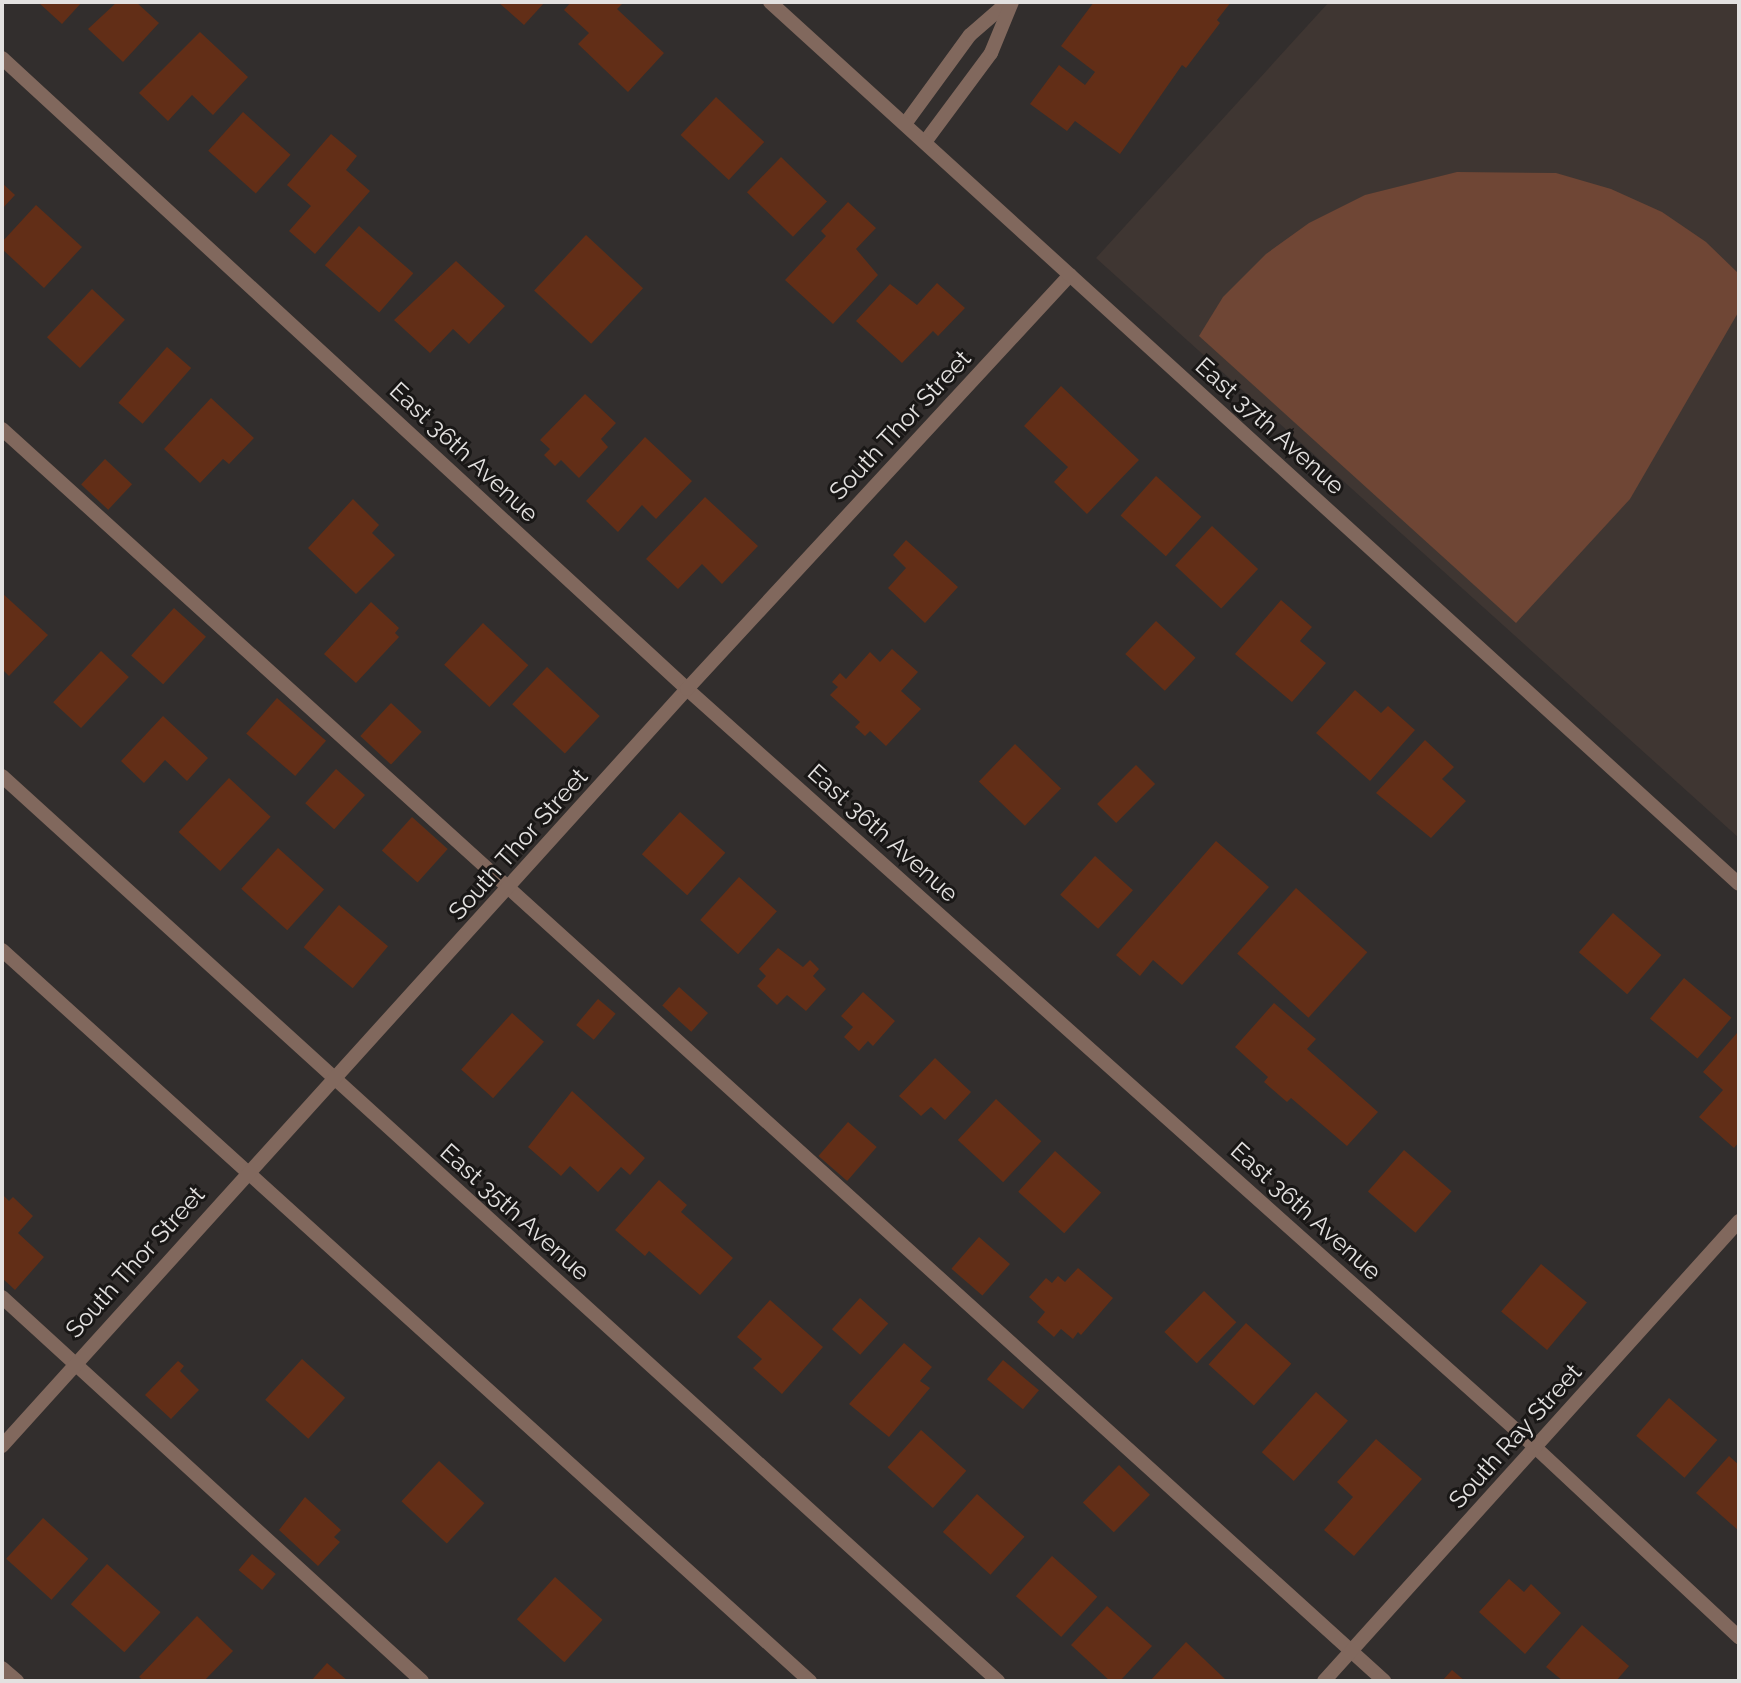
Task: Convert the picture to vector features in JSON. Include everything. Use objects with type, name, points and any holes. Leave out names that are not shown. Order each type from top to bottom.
[{"type":"street","name":"East 37th Avenue","points":[[770,2],[1739,884]]},
{"type":"street","points":[[905,124],[970,35],[1010,2]]},
{"type":"street","points":[[925,142],[991,53],[1010,2]]},
{"type":"street","name":"East 36th Avenue","points":[[2,58],[687,689],[1535,1447],[1739,1637]]},
{"type":"street","name":"South Thor Street","points":[[2,1446],[74,1362],[246,1173],[336,1081],[687,689],[1070,275]]},
{"type":"street","points":[[2,429],[507,890],[1384,1681]]},
{"type":"street","name":"East 35th Avenue","points":[[2,776],[998,1681]]},
{"type":"street","points":[[2,950],[810,1681]]},
{"type":"street","name":"South Ray Street","points":[[1324,1681],[1739,1221]]},
{"type":"street","points":[[2,1297],[422,1681]]},
{"type":"street","points":[[2,1668],[17,1681]]},
{"type":"shaded area","points":[[1329,2],[1739,2],[1739,838],[1096,258]]},
{"type":"shaded area","points":[[1457,172],[1556,173],[1611,189],[1662,212],[1706,242],[1739,274],[1739,311],[1630,499],[1516,623],[1199,336],[1223,297],[1266,254],[1309,223],[1365,195]]},
{"type":"building","points":[[38,2],[82,2],[62,24]]},
{"type":"building","points":[[117,2],[136,2],[159,23],[123,62],[88,29]]},
{"type":"building","points":[[498,2],[545,2],[524,25]]},
{"type":"building","points":[[571,2],[624,2],[617,9],[664,53],[628,92],[578,44],[589,33],[564,10]]},
{"type":"building","points":[[1094,2],[1231,2],[1217,20],[1220,23],[1186,68],[1182,65],[1120,154],[1075,121],[1067,131],[1030,104],[1059,65],[1085,85],[1095,72],[1061,46]]},
{"type":"building","points":[[200,32],[248,77],[213,115],[192,95],[168,121],[139,93]]},
{"type":"building","points":[[716,97],[764,142],[729,180],[681,135]]},
{"type":"building","points":[[243,112],[291,155],[256,193],[208,151]]},
{"type":"building","points":[[331,134],[357,156],[346,170],[370,191],[315,254],[289,231],[311,206],[287,185]]},
{"type":"building","points":[[781,157],[827,201],[793,237],[747,192]]},
{"type":"building","points":[[2,183],[15,195],[2,209]]},
{"type":"building","points":[[848,202],[876,228],[856,249],[878,275],[833,324],[785,280],[826,236],[821,231]]},
{"type":"building","points":[[36,205],[82,247],[44,288],[2,249],[2,242]]},
{"type":"building","points":[[359,226],[413,273],[379,312],[325,265]]},
{"type":"building","points":[[586,235],[643,288],[591,344],[534,291]]},
{"type":"building","points":[[456,261],[505,306],[469,344],[453,329],[430,353],[394,320]]},
{"type":"building","points":[[937,283],[965,308],[938,336],[933,331],[902,363],[856,321],[890,284],[917,305]]},
{"type":"building","points":[[92,289],[125,320],[80,368],[47,337]]},
{"type":"building","points":[[167,347],[191,368],[143,424],[118,403]]},
{"type":"building","points":[[1061,386],[1139,460],[1087,514],[1054,482],[1068,467],[1024,426]]},
{"type":"building","points":[[585,394],[616,423],[601,439],[608,447],[579,478],[561,460],[555,466],[544,455],[550,449],[540,440]]},
{"type":"building","points":[[211,398],[254,438],[229,464],[223,459],[200,483],[164,449]]},
{"type":"building","points":[[645,437],[692,481],[656,519],[642,505],[618,532],[586,501]]},
{"type":"building","points":[[105,459],[132,484],[108,510],[81,485]]},
{"type":"building","points":[[1156,476],[1201,517],[1166,556],[1121,515]]},
{"type":"building","points":[[705,497],[758,546],[722,584],[702,564],[678,589],[646,559]]},
{"type":"building","points":[[353,499],[379,525],[372,533],[395,555],[356,594],[308,548]]},
{"type":"building","points":[[1212,526],[1258,569],[1221,608],[1175,565]]},
{"type":"building","points":[[906,540],[958,587],[925,623],[888,588],[906,568],[893,555]]},
{"type":"building","points":[[2,593],[48,635],[9,676],[2,669]]},
{"type":"building","points":[[1281,600],[1312,627],[1300,641],[1326,663],[1292,702],[1235,654]]},
{"type":"building","points":[[371,602],[399,628],[395,633],[399,637],[356,683],[324,654]]},
{"type":"building","points":[[174,608],[206,637],[163,684],[131,656]]},
{"type":"building","points":[[1156,621],[1195,658],[1165,691],[1125,654]]},
{"type":"building","points":[[483,623],[528,665],[489,707],[444,665]]},
{"type":"building","points":[[892,649],[918,672],[901,691],[921,709],[886,746],[870,731],[865,736],[855,727],[860,722],[830,695],[838,687],[832,682],[840,673],[846,679],[870,652],[880,662]]},
{"type":"building","points":[[101,651],[129,677],[81,728],[53,702]]},
{"type":"building","points":[[547,667],[600,716],[565,753],[512,704]]},
{"type":"building","points":[[1355,690],[1381,713],[1388,706],[1415,730],[1370,781],[1316,733]]},
{"type":"building","points":[[277,698],[326,741],[295,776],[246,733]]},
{"type":"building","points":[[391,703],[422,732],[391,765],[360,736]]},
{"type":"building","points":[[163,716],[208,758],[187,781],[165,760],[144,783],[121,761]]},
{"type":"building","points":[[1425,740],[1454,767],[1442,779],[1466,801],[1431,838],[1376,793]]},
{"type":"building","points":[[1015,744],[1061,788],[1025,826],[979,781]]},
{"type":"building","points":[[1136,765],[1155,784],[1116,823],[1097,804]]},
{"type":"building","points":[[336,769],[365,795],[334,829],[305,803]]},
{"type":"building","points":[[229,778],[271,817],[220,871],[179,832]]},
{"type":"building","points":[[680,812],[725,853],[687,895],[642,854]]},
{"type":"building","points":[[412,817],[448,849],[418,883],[382,850]]},
{"type":"building","points":[[1216,841],[1269,887],[1182,985],[1153,960],[1140,976],[1116,955]]},
{"type":"building","points":[[278,848],[324,889],[287,930],[241,889]]},
{"type":"building","points":[[1095,856],[1133,890],[1098,929],[1060,895]]},
{"type":"building","points":[[739,877],[777,911],[738,954],[700,920]]},
{"type":"building","points":[[1296,888],[1367,952],[1308,1018],[1237,953]]},
{"type":"building","points":[[339,905],[388,946],[353,988],[304,947]]},
{"type":"building","points":[[1613,913],[1661,955],[1627,994],[1579,952]]},
{"type":"building","points":[[778,948],[803,967],[810,960],[819,969],[813,976],[826,989],[806,1011],[787,995],[777,1005],[757,986],[766,976],[759,969]]},
{"type":"building","points":[[1684,978],[1731,1018],[1697,1058],[1650,1019]]},
{"type":"building","points":[[679,987],[708,1013],[691,1032],[662,1006]]},
{"type":"building","points":[[863,992],[895,1021],[873,1046],[868,1041],[859,1051],[844,1037],[853,1027],[841,1016]]},
{"type":"building","points":[[598,999],[616,1014],[594,1040],[576,1025]]},
{"type":"building","points":[[1274,1003],[1316,1039],[1307,1049],[1378,1112],[1347,1146],[1291,1098],[1287,1102],[1264,1082],[1268,1077],[1235,1047]]},
{"type":"building","points":[[512,1013],[544,1042],[493,1098],[461,1069]]},
{"type":"building","points":[[1737,1033],[1739,1142],[1734,1148],[1699,1117],[1723,1090],[1703,1072]]},
{"type":"building","points":[[935,1058],[971,1092],[945,1120],[931,1107],[921,1116],[899,1096]]},
{"type":"building","points":[[572,1091],[645,1158],[630,1175],[621,1167],[598,1192],[570,1166],[561,1176],[528,1147]]},
{"type":"building","points":[[996,1099],[1041,1141],[1003,1182],[958,1140]]},
{"type":"building","points":[[848,1122],[877,1147],[847,1181],[818,1156]]},
{"type":"building","points":[[1404,1150],[1452,1191],[1415,1233],[1368,1192]]},
{"type":"building","points":[[1055,1151],[1101,1192],[1064,1233],[1018,1192]]},
{"type":"building","points":[[659,1180],[687,1205],[681,1212],[733,1258],[700,1295],[649,1251],[645,1256],[615,1230]]},
{"type":"building","points":[[2,1194],[9,1201],[13,1197],[33,1216],[18,1233],[44,1257],[15,1290],[2,1278]]},
{"type":"building","points":[[979,1237],[1010,1264],[982,1296],[951,1269]]},
{"type":"building","points":[[1541,1264],[1587,1303],[1547,1350],[1501,1311]]},
{"type":"building","points":[[1078,1268],[1113,1298],[1081,1335],[1078,1332],[1073,1339],[1061,1329],[1054,1337],[1037,1322],[1045,1312],[1029,1297],[1046,1278],[1052,1283],[1058,1276],[1065,1282]]},
{"type":"building","points":[[1204,1291],[1236,1322],[1197,1363],[1164,1332]]},
{"type":"building","points":[[860,1298],[888,1323],[860,1355],[832,1329]]},
{"type":"building","points":[[770,1300],[823,1347],[782,1394],[753,1368],[762,1359],[737,1337]]},
{"type":"building","points":[[1246,1323],[1291,1364],[1254,1405],[1209,1365]]},
{"type":"building","points":[[904,1343],[932,1367],[920,1381],[930,1388],[889,1437],[849,1404]]},
{"type":"building","points":[[302,1359],[345,1398],[308,1439],[265,1400]]},
{"type":"building","points":[[1003,1360],[1039,1390],[1023,1409],[987,1379]]},
{"type":"building","points":[[178,1361],[184,1366],[180,1371],[199,1390],[171,1419],[145,1395]]},
{"type":"building","points":[[1316,1392],[1348,1421],[1294,1481],[1262,1452]]},
{"type":"building","points":[[1669,1398],[1717,1440],[1684,1478],[1636,1436]]},
{"type":"building","points":[[921,1430],[966,1471],[933,1508],[888,1467]]},
{"type":"building","points":[[1376,1439],[1422,1479],[1354,1556],[1324,1530],[1353,1497],[1337,1482]]},
{"type":"building","points":[[1729,1456],[1739,1465],[1739,1531],[1696,1493]]},
{"type":"building","points":[[439,1461],[484,1503],[447,1544],[401,1501]]},
{"type":"building","points":[[1119,1465],[1150,1495],[1114,1532],[1083,1502]]},
{"type":"building","points":[[977,1494],[1025,1537],[990,1575],[943,1532]]},
{"type":"building","points":[[305,1497],[341,1530],[334,1537],[340,1542],[318,1566],[279,1530]]},
{"type":"building","points":[[43,1518],[88,1559],[52,1600],[6,1559]]},
{"type":"building","points":[[252,1554],[276,1574],[262,1590],[239,1570]]},
{"type":"building","points":[[1052,1556],[1097,1597],[1061,1637],[1016,1596]]},
{"type":"building","points":[[107,1564],[161,1612],[124,1652],[71,1604]]},
{"type":"building","points":[[555,1577],[603,1620],[564,1662],[517,1619]]},
{"type":"building","points":[[1509,1579],[1524,1592],[1531,1584],[1561,1613],[1525,1654],[1479,1612]]},
{"type":"building","points":[[1107,1606],[1152,1646],[1120,1681],[1110,1681],[1071,1645]]},
{"type":"building","points":[[197,1616],[233,1651],[204,1681],[144,1681],[139,1677]]},
{"type":"building","points":[[1582,1625],[1629,1666],[1616,1681],[1563,1681],[1546,1667]]},
{"type":"building","points":[[1186,1642],[1225,1679],[1223,1681],[1150,1681]]},
{"type":"building","points":[[327,1663],[348,1681],[311,1681]]},
{"type":"building","points":[[1452,1670],[1465,1681],[1442,1681]]}]
